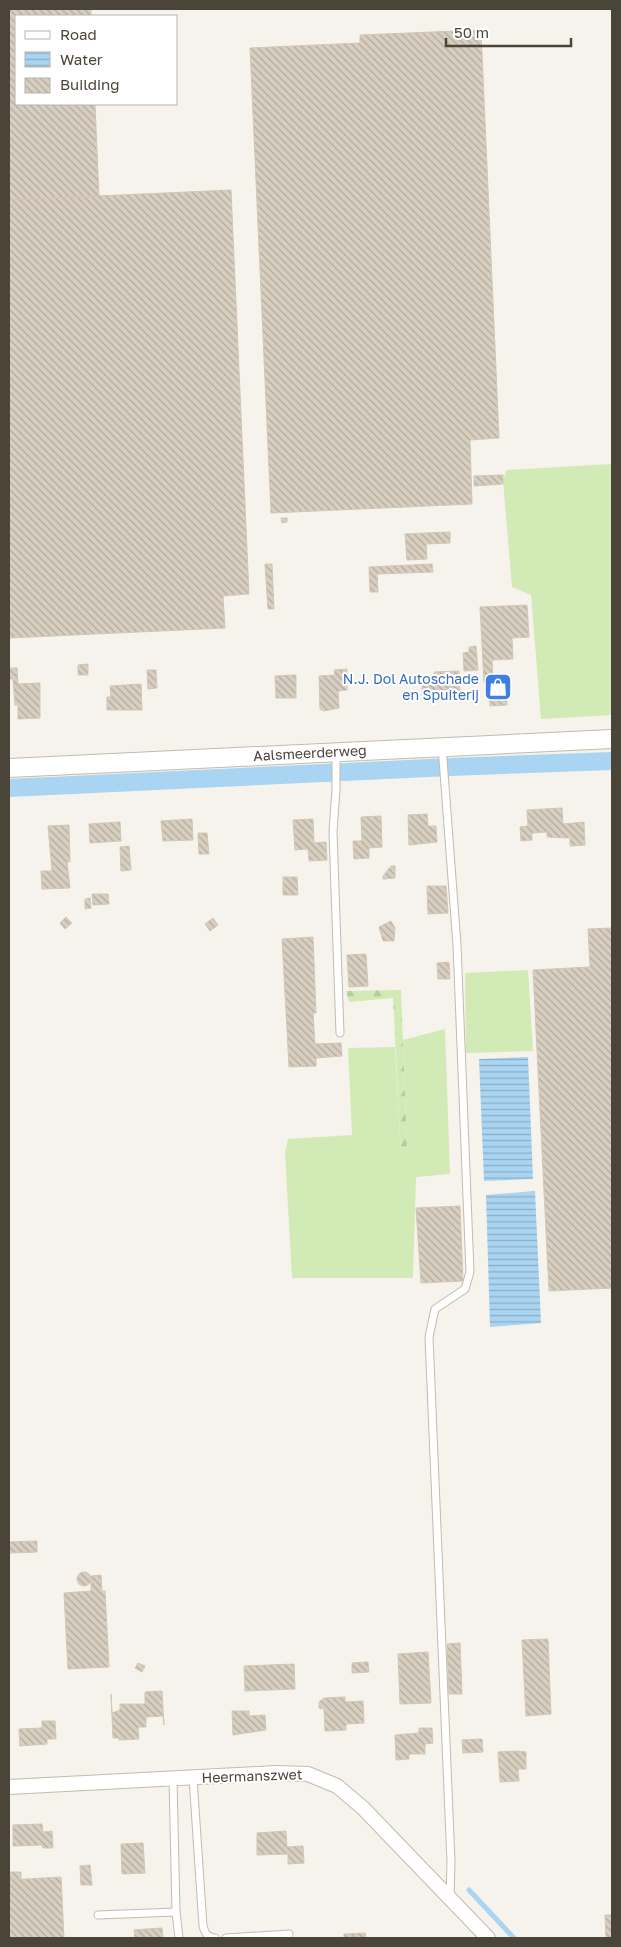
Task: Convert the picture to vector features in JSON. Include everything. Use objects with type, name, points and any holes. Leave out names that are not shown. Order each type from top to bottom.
[{"type":"street","name":"Aalsmeerderweg","points":[[9,768],[336,760],[612,739]]},
{"type":"street","name":"Heermanszwet","points":[[9,1787],[308,1774],[338,1786],[363,1808],[488,1938]]},
{"type":"lane","points":[[443,752],[457,945],[470,1272],[465,1289],[435,1310],[429,1336],[450,1832],[450,1899]]},
{"type":"lane","points":[[336,760],[333,832],[340,1033]]},
{"type":"lane","points":[[194,1778],[204,1932],[210,1938],[214,1938]]},
{"type":"lane","points":[[172,1779],[178,1938]]},
{"type":"lane","points":[[98,1916],[176,1912]]},
{"type":"lane","points":[[226,1938],[289,1934]]},
{"type":"green space","points":[[612,464],[612,715],[541,719],[531,595],[512,587],[503,481],[506,470]]},
{"type":"green space","points":[[528,970],[533,1051],[466,1053],[465,973]]},
{"type":"green space","points":[[401,990],[407,1150],[401,1154],[393,998],[349,1002],[346,991]]},
{"type":"green space","points":[[445,1029],[450,1174],[416,1177],[413,1278],[292,1278],[285,1153],[288,1139],[352,1135],[348,1048],[395,1047],[401,1153],[407,1150],[403,1040]]},
{"type":"water","points":[[528,1057],[533,1179],[484,1181],[479,1059]]},
{"type":"water","points":[[535,1191],[541,1323],[490,1327],[486,1195]]},
{"type":"building","points":[[9,9],[91,9],[91,15],[15,15],[15,105],[95,105],[99,196],[9,200]]},
{"type":"building","points":[[481,30],[499,438],[470,440],[472,504],[271,513],[250,48],[360,43],[360,35]]},
{"type":"building","points":[[231,190],[249,594],[223,596],[225,628],[9,638],[9,200]]},
{"type":"building","points":[[503,475],[503,484],[474,486],[474,476]]},
{"type":"building","points":[[281,518],[287,518],[287,522],[282,523]]},
{"type":"building","points":[[450,532],[450,543],[426,544],[427,559],[407,560],[405,534]]},
{"type":"building","points":[[265,564],[272,564],[274,609],[268,609]]},
{"type":"building","points":[[432,564],[433,572],[377,574],[378,592],[370,592],[369,567]]},
{"type":"building","points":[[527,605],[529,637],[512,638],[513,659],[492,660],[493,679],[506,678],[507,705],[490,706],[489,683],[484,683],[480,607]]},
{"type":"building","points":[[476,646],[478,670],[464,671],[463,653],[469,652],[469,647]]},
{"type":"building","points":[[88,664],[88,675],[78,675],[78,665]]},
{"type":"building","points":[[9,668],[17,668],[18,684],[40,683],[40,718],[18,719],[18,705],[15,705],[13,679],[9,679]]},
{"type":"building","points":[[347,669],[347,690],[338,691],[339,708],[324,711],[320,709],[319,676],[335,675],[334,670]]},
{"type":"building","points":[[147,670],[156,670],[157,688],[148,689]]},
{"type":"building","points":[[459,671],[460,698],[451,699],[451,695],[422,696],[422,677],[435,677],[434,672]]},
{"type":"building","points":[[296,675],[296,698],[276,698],[275,676]]},
{"type":"building","points":[[141,684],[142,710],[107,710],[107,697],[111,697],[110,686]]},
{"type":"building","points":[[562,808],[563,824],[584,822],[585,845],[570,846],[570,838],[547,837],[547,832],[532,833],[532,840],[521,841],[520,827],[528,826],[527,810]]},
{"type":"building","points":[[427,814],[428,826],[436,826],[437,842],[409,845],[408,815]]},
{"type":"building","points":[[381,816],[382,847],[369,848],[369,858],[354,859],[353,841],[362,841],[361,817]]},
{"type":"building","points":[[192,819],[193,840],[163,841],[161,821]]},
{"type":"building","points":[[313,819],[314,843],[326,842],[327,860],[309,861],[308,849],[295,850],[293,820]]},
{"type":"building","points":[[120,822],[121,841],[90,843],[89,824]]},
{"type":"building","points":[[69,825],[70,862],[67,862],[70,888],[42,889],[41,871],[52,871],[48,826]]},
{"type":"building","points":[[198,833],[207,833],[209,854],[199,854]]},
{"type":"building","points":[[129,846],[131,870],[121,871],[120,847]]},
{"type":"building","points":[[391,866],[395,866],[395,878],[383,879],[383,876]]},
{"type":"building","points":[[283,877],[297,877],[298,895],[283,895]]},
{"type":"building","points":[[427,886],[446,886],[448,913],[428,914]]},
{"type":"building","points":[[92,894],[108,894],[109,904],[93,905]]},
{"type":"building","points":[[90,898],[91,908],[85,909],[85,899]]},
{"type":"building","points":[[66,917],[72,923],[65,929],[60,923]]},
{"type":"building","points":[[213,918],[218,925],[210,931],[205,924]]},
{"type":"building","points":[[391,921],[395,928],[394,941],[383,941],[379,927]]},
{"type":"building","points":[[612,928],[612,1288],[549,1291],[533,970],[590,967],[588,929]]},
{"type":"building","points":[[313,937],[316,1013],[313,1013],[315,1044],[341,1043],[342,1056],[316,1058],[316,1066],[289,1067],[282,939]]},
{"type":"building","points":[[366,954],[368,986],[349,987],[347,955]]},
{"type":"building","points":[[449,962],[450,979],[438,979],[437,963]]},
{"type":"building","points":[[460,1206],[463,1281],[421,1283],[416,1208]]},
{"type":"building","points":[[37,1541],[37,1552],[9,1553],[9,1542]]},
{"type":"building","points":[[84,1572],[89,1574],[91,1579],[89,1584],[84,1586],[79,1584],[77,1579],[79,1574]]},
{"type":"building","points":[[101,1575],[102,1591],[105,1591],[109,1667],[68,1669],[64,1593],[91,1591],[91,1576]]},
{"type":"building","points":[[548,1639],[551,1714],[526,1716],[522,1640]]},
{"type":"building","points":[[460,1643],[462,1694],[449,1694],[447,1644]]},
{"type":"building","points":[[428,1652],[431,1703],[400,1704],[398,1654]]},
{"type":"building","points":[[368,1662],[369,1672],[352,1673],[352,1663]]},
{"type":"building","points":[[138,1663],[145,1666],[142,1672],[135,1668]]},
{"type":"building","points":[[294,1664],[295,1689],[245,1691],[244,1666]]},
{"type":"building","points":[[162,1691],[164,1725],[163,1716],[146,1717],[146,1727],[138,1727],[139,1739],[119,1740],[119,1738],[113,1738],[111,1694],[112,1713],[120,1710],[120,1704],[145,1704],[145,1692]]},
{"type":"building","points":[[345,1697],[345,1702],[363,1701],[364,1723],[346,1724],[346,1730],[325,1731],[324,1709],[319,1708],[319,1702],[324,1698]]},
{"type":"building","points":[[232,1711],[249,1711],[249,1716],[265,1715],[266,1730],[233,1735]]},
{"type":"building","points":[[42,1721],[55,1721],[56,1739],[47,1739],[47,1744],[20,1746],[19,1729],[42,1728]]},
{"type":"building","points":[[419,1728],[432,1728],[433,1743],[425,1744],[425,1754],[409,1754],[409,1759],[396,1760],[395,1735],[419,1733]]},
{"type":"building","points":[[482,1739],[483,1752],[463,1753],[462,1740]]},
{"type":"building","points":[[498,1752],[526,1752],[526,1769],[518,1769],[519,1781],[500,1782]]},
{"type":"building","points":[[42,1824],[43,1832],[52,1831],[53,1848],[43,1848],[42,1845],[13,1846],[13,1825]]},
{"type":"building","points":[[286,1831],[287,1847],[303,1846],[304,1863],[288,1864],[288,1854],[257,1855],[257,1833]]},
{"type":"building","points":[[143,1843],[145,1873],[122,1874],[121,1844]]},
{"type":"building","points":[[90,1865],[92,1885],[81,1885],[80,1866]]},
{"type":"building","points":[[9,1872],[21,1872],[21,1879],[9,1880]]},
{"type":"building","points":[[61,1877],[64,1938],[9,1938],[9,1880]]},
{"type":"building","points":[[605,1915],[612,1915],[612,1938],[606,1938]]},
{"type":"building","points":[[162,1928],[163,1938],[135,1938],[134,1930]]},
{"type":"building","points":[[365,1933],[366,1938],[344,1938],[344,1934]]},
{"type":"waterway","points":[[9,788],[612,761]]},
{"type":"waterway","points":[[469,1890],[514,1938]]},
{"type":"place","name":"N.J. Dol Autoschade en Spuiterij","points":[[498,687]]}]
